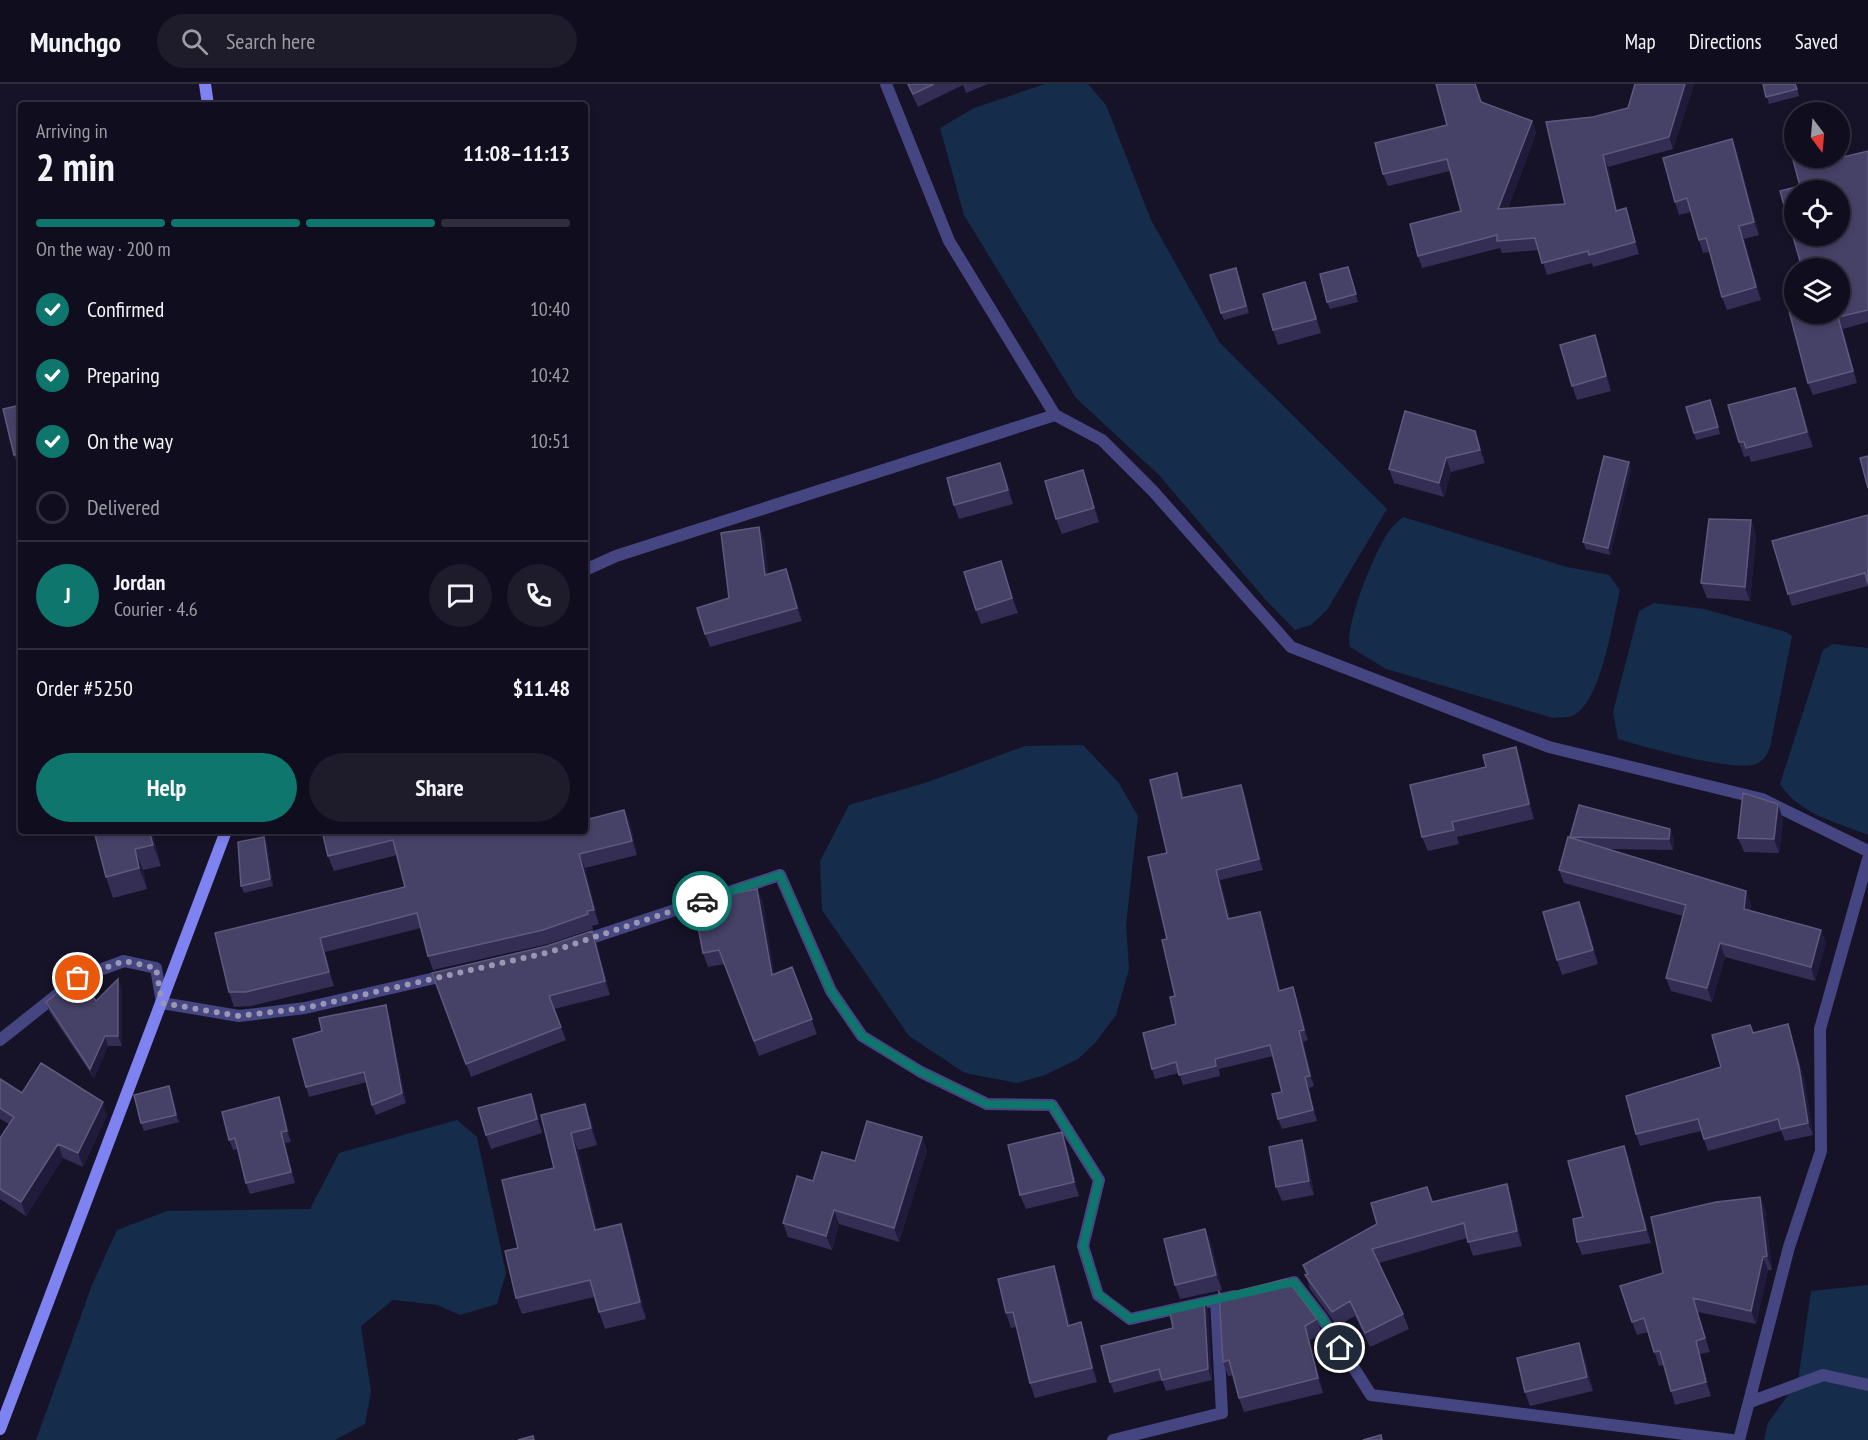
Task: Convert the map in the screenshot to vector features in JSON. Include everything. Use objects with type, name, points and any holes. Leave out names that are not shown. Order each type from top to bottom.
[{"type":"main road","points":[[204,84],[207,102]]},
{"type":"main road","points":[[0,1429],[225,834]]},
{"type":"street","points":[[886,84],[949,241],[1055,415],[1102,440],[1153,491],[1291,647],[1549,747],[1762,799],[1868,851]]},
{"type":"street","points":[[588,569],[616,556],[1055,415]]},
{"type":"street","points":[[1739,1440],[1789,1247],[1821,1151],[1820,1029],[1868,859]]},
{"type":"street","points":[[561,948],[780,875],[831,991],[862,1036],[921,1072],[987,1104],[1052,1105],[1099,1180],[1083,1246],[1098,1294],[1130,1319],[1294,1282],[1322,1318],[1371,1395],[1732,1440]]},
{"type":"street","points":[[0,1040],[78,978],[124,961],[156,968],[162,1003],[239,1016],[305,1008],[457,973]]},
{"type":"street","points":[[1113,1440],[1222,1413],[1216,1300]]},
{"type":"street","points":[[1750,1402],[1823,1375],[1868,1385]]},
{"type":"water","points":[[1045,84],[1088,84],[1106,105],[1151,220],[1220,343],[1387,509],[1327,610],[1311,625],[1295,630],[1264,598],[1159,475],[1076,398],[964,215],[940,128],[974,108]]},
{"type":"water","points":[[1403,517],[1567,567],[1609,575],[1620,590],[1598,679],[1591,696],[1582,709],[1572,716],[1553,718],[1386,669],[1350,647],[1349,637],[1362,587],[1384,539]]},
{"type":"water","points":[[1654,603],[1704,609],[1786,632],[1792,636],[1770,747],[1759,763],[1744,766],[1709,762],[1618,739],[1613,712],[1639,611]]},
{"type":"water","points":[[1833,644],[1868,648],[1868,835],[1808,810],[1797,803],[1780,784],[1823,650]]},
{"type":"water","points":[[1083,745],[1118,782],[1138,816],[1126,925],[1129,969],[1116,1015],[1096,1042],[1078,1059],[1045,1075],[1017,1083],[965,1073],[909,1036],[822,910],[820,861],[849,805],[928,782],[1025,746]]},
{"type":"water","points":[[457,1120],[477,1137],[506,1273],[497,1304],[460,1315],[437,1305],[393,1300],[361,1326],[371,1392],[365,1424],[335,1440],[36,1440],[92,1285],[117,1230],[167,1211],[310,1209],[339,1153]]},
{"type":"water","points":[[1868,1285],[1868,1440],[1764,1440],[1768,1423],[1798,1381],[1811,1291]]},
{"type":"building","points":[[908,84],[934,84],[913,94]]},
{"type":"building","points":[[1436,84],[1475,84],[1481,102],[1532,121],[1498,209],[1565,204],[1546,122],[1593,117],[1628,108],[1635,84],[1685,84],[1669,137],[1603,155],[1616,211],[1626,208],[1635,242],[1589,255],[1588,251],[1542,263],[1535,238],[1497,241],[1497,235],[1418,256],[1410,224],[1461,211],[1447,159],[1383,174],[1375,143],[1447,125]]},
{"type":"building","points":[[1763,84],[1795,84],[1797,89],[1766,97]]},
{"type":"building","points":[[1732,139],[1754,222],[1739,226],[1756,287],[1722,297],[1706,238],[1699,240],[1687,198],[1675,202],[1663,158]]},
{"type":"building","points":[[1868,151],[1868,310],[1850,314],[1850,258],[1799,258],[1796,246],[1850,246],[1850,180],[1798,180],[1795,168],[1850,168],[1850,155]]},
{"type":"building","points":[[1784,190],[1784,205],[1780,191]]},
{"type":"building","points":[[1348,267],[1356,294],[1327,302],[1320,274]]},
{"type":"building","points":[[1236,268],[1246,306],[1221,313],[1210,275]]},
{"type":"building","points":[[1305,282],[1316,319],[1273,330],[1263,294]]},
{"type":"building","points":[[1792,324],[1840,324],[1853,371],[1808,383]]},
{"type":"building","points":[[1595,335],[1606,376],[1572,386],[1560,345]]},
{"type":"building","points":[[1795,388],[1807,432],[1746,448],[1744,442],[1739,442],[1728,405]]},
{"type":"building","points":[[1710,400],[1718,427],[1694,433],[1686,407]]},
{"type":"building","points":[[18,406],[18,454],[14,455],[3,409]]},
{"type":"building","points":[[1405,411],[1475,431],[1480,450],[1446,458],[1439,483],[1389,469]]},
{"type":"building","points":[[1604,456],[1629,462],[1608,548],[1583,542]]},
{"type":"building","points":[[1868,456],[1868,488],[1860,458]]},
{"type":"building","points":[[1000,463],[1008,490],[954,505],[947,478]]},
{"type":"building","points":[[1083,470],[1094,508],[1056,519],[1045,481]]},
{"type":"building","points":[[1868,515],[1868,584],[1865,573],[1788,594],[1772,541]]},
{"type":"building","points":[[1709,519],[1751,520],[1745,587],[1701,583]]},
{"type":"building","points":[[759,527],[765,575],[786,569],[797,608],[705,634],[697,608],[729,598],[721,533]]},
{"type":"building","points":[[1001,561],[1012,598],[976,610],[964,572]]},
{"type":"building","points":[[1516,747],[1529,804],[1452,822],[1454,830],[1422,837],[1410,785],[1486,767],[1483,755]]},
{"type":"building","points":[[1177,773],[1182,798],[1241,785],[1259,859],[1216,870],[1228,919],[1260,912],[1279,991],[1293,987],[1304,1030],[1299,1031],[1310,1076],[1305,1077],[1313,1110],[1278,1119],[1272,1094],[1282,1092],[1270,1045],[1215,1059],[1216,1066],[1179,1075],[1176,1062],[1152,1069],[1143,1033],[1176,1024],[1170,997],[1175,996],[1162,940],[1167,939],[1148,857],[1167,853],[1150,780]]},
{"type":"building","points":[[1743,793],[1778,804],[1774,839],[1738,838]]},
{"type":"building","points":[[1579,805],[1670,829],[1669,839],[1570,837]]},
{"type":"building","points":[[624,810],[632,841],[579,854],[594,910],[587,911],[588,914],[543,930],[428,956],[417,913],[320,938],[329,972],[246,992],[229,992],[215,933],[405,887],[393,840],[328,856],[323,834],[588,834],[588,819]]},
{"type":"building","points":[[95,834],[150,834],[153,845],[135,849],[139,868],[106,877]]},
{"type":"building","points":[[264,837],[270,879],[241,886],[238,842]]},
{"type":"building","points":[[1568,837],[1746,891],[1744,909],[1821,930],[1811,967],[1720,943],[1707,988],[1666,978],[1686,905],[1559,870]]},
{"type":"building","points":[[757,889],[772,975],[792,967],[812,1019],[754,1041],[719,950],[703,953],[693,900]]},
{"type":"building","points":[[1579,902],[1593,950],[1557,960],[1543,912]]},
{"type":"building","points":[[592,931],[605,981],[549,996],[561,1027],[466,1064],[432,973],[547,946]]},
{"type":"building","points":[[79,976],[96,1001],[118,979],[118,1036],[105,1036],[90,1069],[46,1002]]},
{"type":"building","points":[[386,1005],[402,1093],[372,1105],[364,1072],[306,1087],[293,1039],[322,1031],[319,1018]]},
{"type":"building","points":[[1788,1024],[1799,1067],[1808,1123],[1781,1129],[1778,1119],[1704,1139],[1698,1119],[1636,1134],[1626,1096],[1721,1067],[1712,1035],[1750,1025],[1753,1033]]},
{"type":"building","points":[[41,1063],[103,1102],[78,1153],[58,1144],[21,1202],[0,1189],[0,1138],[14,1117],[0,1108],[0,1079],[22,1093]]},
{"type":"building","points":[[169,1086],[176,1115],[141,1123],[134,1095]]},
{"type":"building","points":[[531,1094],[537,1119],[486,1135],[478,1108]]},
{"type":"building","points":[[279,1097],[287,1131],[281,1132],[291,1172],[246,1183],[235,1138],[229,1140],[222,1112]]},
{"type":"building","points":[[585,1104],[591,1128],[571,1133],[595,1230],[621,1224],[640,1302],[599,1312],[590,1280],[516,1298],[505,1251],[518,1248],[502,1180],[554,1168],[541,1115]]},
{"type":"building","points":[[867,1121],[922,1137],[894,1228],[834,1210],[826,1236],[783,1223],[797,1176],[813,1181],[822,1152],[855,1161]]},
{"type":"building","points":[[1062,1132],[1074,1182],[1020,1195],[1008,1145]]},
{"type":"building","points":[[1302,1140],[1309,1181],[1276,1187],[1269,1147]]},
{"type":"building","points":[[1624,1146],[1646,1230],[1577,1242],[1573,1219],[1583,1217],[1568,1161]]},
{"type":"building","points":[[1507,1184],[1517,1231],[1468,1242],[1464,1223],[1372,1249],[1403,1314],[1365,1333],[1350,1301],[1332,1312],[1305,1275],[1308,1274],[1303,1265],[1377,1224],[1371,1203],[1427,1187],[1432,1202]]},
{"type":"building","points":[[1760,1197],[1767,1256],[1763,1257],[1751,1311],[1693,1298],[1705,1338],[1696,1341],[1706,1382],[1671,1391],[1660,1351],[1654,1352],[1644,1318],[1632,1322],[1620,1286],[1663,1273],[1651,1217],[1716,1202]]},
{"type":"building","points":[[1205,1229],[1216,1275],[1175,1285],[1164,1239]]},
{"type":"building","points":[[1054,1266],[1068,1326],[1081,1322],[1092,1368],[1030,1383],[1013,1312],[1006,1313],[998,1279]]},
{"type":"building","points":[[1287,1279],[1317,1319],[1305,1326],[1318,1378],[1239,1398],[1229,1360],[1223,1362],[1219,1292],[1221,1295]]},
{"type":"building","points":[[1204,1299],[1208,1369],[1162,1380],[1159,1369],[1110,1382],[1101,1346],[1173,1328],[1169,1307]]},
{"type":"building","points":[[1579,1343],[1587,1377],[1525,1392],[1517,1358]]},
{"type":"building","points":[[1381,1435],[1382,1440],[1363,1440]]},
{"type":"building","points":[[533,1436],[534,1440],[518,1440]]},
{"type":"way so far","points":[[78,978],[124,961],[156,968],[161,985],[162,1003],[239,1016],[305,1008],[550,952],[702,901]]},
{"type":"route","points":[[702,901],[780,875],[831,991],[862,1036],[921,1072],[987,1104],[1052,1105],[1099,1180],[1083,1246],[1098,1294],[1130,1319],[1294,1282],[1322,1318],[1340,1348]]}]
